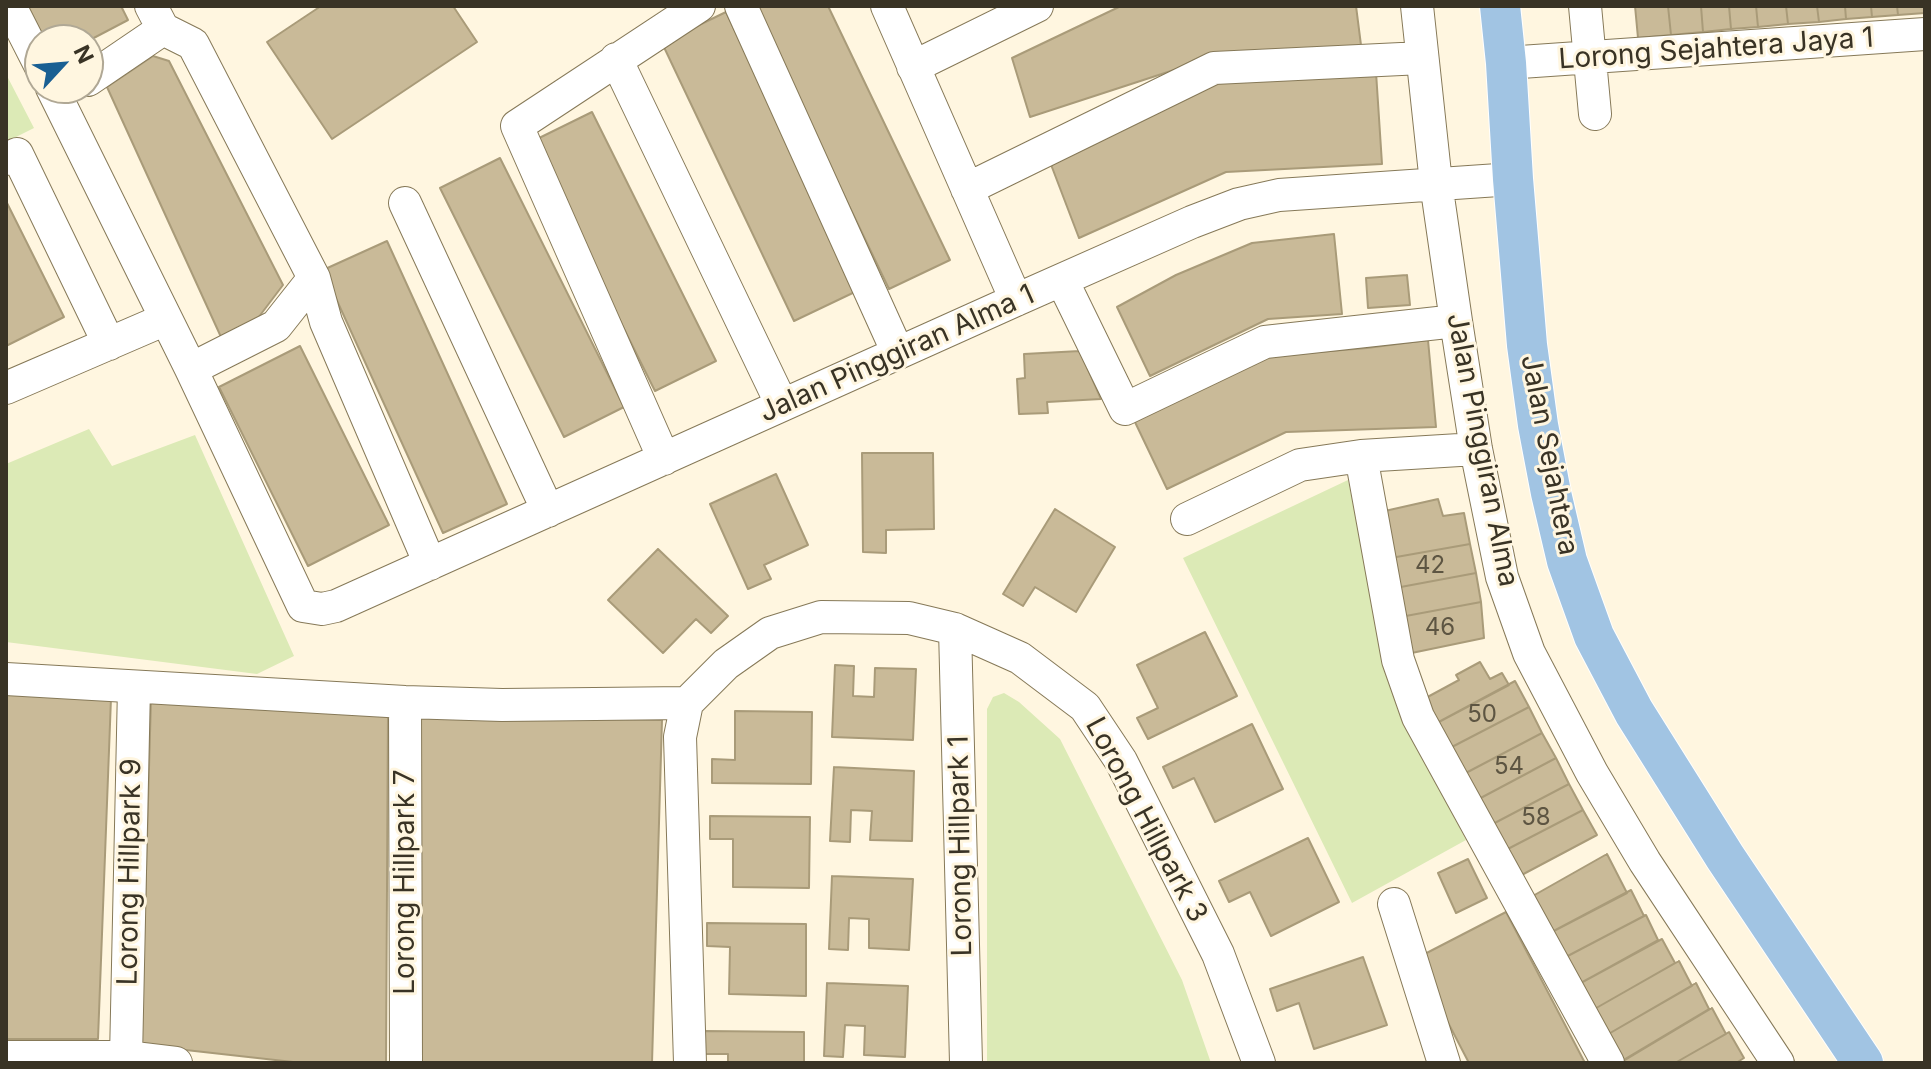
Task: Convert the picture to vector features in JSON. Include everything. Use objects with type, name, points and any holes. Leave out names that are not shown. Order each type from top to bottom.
[{"type":"main road","name":"Jalan Sejahtera","points":[[1500,6],[1527,345],[1538,425],[1567,561],[1594,636],[1634,712],[1725,857],[1863,1063]]},
{"type":"street","points":[[10,6],[24,34]]},
{"type":"street","points":[[664,459],[517,126],[699,6]]},
{"type":"street","points":[[741,6],[898,353]]},
{"type":"street","points":[[887,6],[1016,300]]},
{"type":"street","points":[[913,67],[1037,6]]},
{"type":"street","name":"Jalan Pinggiran Alma","points":[[1417,6],[1436,183],[1456,321],[1476,449],[1502,577],[1529,653],[1592,773],[1645,862],[1778,1063]]},
{"type":"street","points":[[1585,6],[1595,114]]},
{"type":"street","points":[[104,66],[157,18],[193,44],[314,278],[326,322],[430,564]]},
{"type":"street","name":"Lorong Sejahtera Jaya 1","points":[[1506,63],[1925,34]]},
{"type":"street","points":[[967,189],[1214,68],[1422,58]]},
{"type":"street","points":[[616,59],[782,405]]},
{"type":"street","points":[[67,104],[191,369],[276,326],[314,278]]},
{"type":"street","points":[[6,159],[17,154],[109,344]]},
{"type":"street","name":"Jalan Pinggiran Alma 1","points":[[191,369],[303,606],[322,609],[336,606],[1016,300],[1239,204],[1279,195],[1513,179]]},
{"type":"street","points":[[405,203],[548,511]]},
{"type":"street","points":[[1062,280],[1125,409],[1265,342],[1456,321]]},
{"type":"street","points":[[6,388],[166,319]]},
{"type":"street","points":[[1187,519],[1300,465],[1361,456],[1476,449]]},
{"type":"street","points":[[1361,456],[1398,660],[1418,717],[1608,1063]]},
{"type":"street","name":"Lorong Hillpark 3","points":[[687,703],[726,664],[770,633],[821,617],[909,618],[955,629],[1020,658],[1085,707],[1121,761],[1218,954],[1259,1063]]},
{"type":"street","name":"Lorong Hillpark 1","points":[[955,629],[966,1063]]},
{"type":"street","points":[[6,679],[405,702],[502,705],[687,703],[680,737],[690,1063]]},
{"type":"street","name":"Lorong Hillpark 9","points":[[126,1057],[134,687]]},
{"type":"street","name":"Lorong Hillpark 7","points":[[405,702],[406,1063]]},
{"type":"street","points":[[1394,904],[1444,1063]]},
{"type":"street","points":[[6,1057],[126,1057],[176,1063]]},
{"type":"green space","points":[[6,74],[34,128],[6,142]]},
{"type":"green space","points":[[89,429],[112,466],[195,435],[294,656],[257,674],[6,642],[6,464]]},
{"type":"green space","points":[[1348,480],[1397,708],[1466,840],[1352,903],[1183,558]]},
{"type":"green space","points":[[1004,693],[1019,702],[1060,739],[1182,980],[1211,1063],[987,1063],[987,709],[993,697]]},
{"type":"building","points":[[24,6],[121,6],[128,20],[104,33],[104,24],[34,24]]},
{"type":"building","points":[[321,6],[453,6],[477,42],[332,139],[267,42]]},
{"type":"building","points":[[753,6],[828,6],[950,260],[889,289]]},
{"type":"building","points":[[1121,6],[1356,6],[1362,53],[1220,55],[1030,117],[1012,58]]},
{"type":"building","points":[[1635,6],[1668,6],[1671,35],[1638,38]]},
{"type":"building","points":[[1668,6],[1701,6],[1703,32],[1671,35]]},
{"type":"building","points":[[1701,6],[1729,6],[1731,29],[1703,32]]},
{"type":"building","points":[[1729,6],[1756,6],[1758,27],[1731,29]]},
{"type":"building","points":[[1756,6],[1786,6],[1788,24],[1758,27]]},
{"type":"building","points":[[1786,6],[1817,6],[1819,22],[1788,24]]},
{"type":"building","points":[[1817,6],[1845,6],[1846,19],[1819,22]]},
{"type":"building","points":[[1845,6],[1871,6],[1872,17],[1846,19]]},
{"type":"building","points":[[1871,6],[1897,6],[1898,15],[1872,17]]},
{"type":"building","points":[[1897,6],[1925,6],[1925,13],[1898,15]]},
{"type":"building","points":[[726,12],[859,290],[794,321],[662,43]]},
{"type":"building","points":[[153,56],[169,61],[283,285],[255,322],[221,337],[107,87]]},
{"type":"building","points":[[1376,72],[1382,164],[1226,172],[1079,238],[1050,162],[1210,82]]},
{"type":"building","points":[[592,112],[716,361],[655,391],[531,142]]},
{"type":"building","points":[[500,158],[624,407],[564,437],[440,188]]},
{"type":"building","points":[[6,201],[64,317],[6,346]]},
{"type":"building","points":[[1334,234],[1342,314],[1268,319],[1150,376],[1117,307],[1176,275],[1252,243]]},
{"type":"building","points":[[387,241],[507,504],[443,533],[323,270]]},
{"type":"building","points":[[1407,275],[1410,305],[1368,308],[1366,278]]},
{"type":"building","points":[[1428,340],[1436,427],[1286,432],[1167,489],[1134,420],[1269,356]]},
{"type":"building","points":[[300,346],[389,525],[308,566],[219,387]]},
{"type":"building","points":[[1080,351],[1101,399],[1047,402],[1048,413],[1019,414],[1017,379],[1025,378],[1024,354]]},
{"type":"building","points":[[862,453],[933,453],[934,529],[886,530],[886,553],[863,552]]},
{"type":"building","points":[[776,474],[808,545],[764,565],[771,579],[748,589],[710,504]]},
{"type":"building","points":[[1438,499],[1443,516],[1464,513],[1470,544],[1385,559],[1376,513]]},
{"type":"building","points":[[1055,509],[1115,547],[1076,612],[1035,587],[1023,606],[1003,594]]},
{"type":"building","points":[[1470,544],[1476,573],[1390,589],[1385,559]]},
{"type":"building","points":[[658,549],[728,616],[711,633],[696,619],[663,653],[608,600]]},
{"type":"building","points":[[1476,573],[1481,602],[1395,618],[1390,589]]},
{"type":"building","points":[[1481,602],[1484,638],[1402,655],[1395,618]]},
{"type":"building","points":[[1205,632],[1237,696],[1148,739],[1137,718],[1158,708],[1137,665]]},
{"type":"building","points":[[1480,662],[1490,679],[1502,673],[1509,685],[1435,724],[1422,700],[1459,680],[1456,675]]},
{"type":"building","points":[[835,665],[854,666],[853,696],[874,697],[875,668],[916,669],[913,740],[832,737]]},
{"type":"building","points":[[1515,681],[1529,707],[1448,749],[1435,724]]},
{"type":"building","points":[[6,694],[111,698],[98,1039],[6,1039]]},
{"type":"building","points":[[151,699],[388,712],[386,1063],[302,1063],[141,1045]]},
{"type":"building","points":[[1529,707],[1542,733],[1462,775],[1448,749]]},
{"type":"building","points":[[735,711],[812,712],[811,784],[712,783],[712,759],[735,760]]},
{"type":"building","points":[[421,715],[662,720],[652,1063],[419,1063]]},
{"type":"building","points":[[1252,724],[1283,789],[1215,822],[1194,778],[1173,788],[1163,767]]},
{"type":"building","points":[[1542,733],[1556,758],[1475,801],[1462,775]]},
{"type":"building","points":[[1556,758],[1569,784],[1489,826],[1475,801]]},
{"type":"building","points":[[834,767],[914,771],[912,841],[870,840],[872,811],[851,810],[850,842],[830,841]]},
{"type":"building","points":[[1569,784],[1583,810],[1502,852],[1489,826]]},
{"type":"building","points":[[1583,810],[1597,835],[1516,878],[1502,852]]},
{"type":"building","points":[[710,816],[810,817],[809,888],[733,887],[733,839],[710,839]]},
{"type":"building","points":[[1308,838],[1339,902],[1271,936],[1250,892],[1229,902],[1219,881]]},
{"type":"building","points":[[1607,854],[1627,893],[1548,934],[1531,897]]},
{"type":"building","points":[[1468,859],[1487,898],[1456,913],[1438,873]]},
{"type":"building","points":[[832,876],[913,879],[909,950],[869,948],[869,919],[849,918],[848,950],[829,949]]},
{"type":"building","points":[[1631,890],[1644,916],[1562,959],[1548,934]]},
{"type":"building","points":[[1506,912],[1585,1063],[1469,1063],[1415,959]]},
{"type":"building","points":[[1646,915],[1658,940],[1577,985],[1562,959]]},
{"type":"building","points":[[707,923],[806,924],[806,996],[729,994],[730,947],[707,946]]},
{"type":"building","points":[[1662,939],[1675,963],[1591,1011],[1577,985]]},
{"type":"building","points":[[1363,957],[1387,1025],[1314,1049],[1299,1003],[1277,1011],[1270,989]]},
{"type":"building","points":[[1679,961],[1692,986],[1605,1036],[1591,1011]]},
{"type":"building","points":[[827,983],[908,986],[905,1057],[864,1055],[865,1026],[845,1025],[843,1057],[824,1056]]},
{"type":"building","points":[[1696,983],[1709,1009],[1620,1062],[1605,1036]]},
{"type":"building","points":[[1712,1008],[1726,1034],[1675,1063],[1620,1063]]},
{"type":"building","points":[[705,1031],[804,1032],[804,1063],[728,1063],[728,1054],[705,1054]]},
{"type":"building","points":[[1729,1032],[1744,1058],[1736,1063],[1675,1063]]}]
